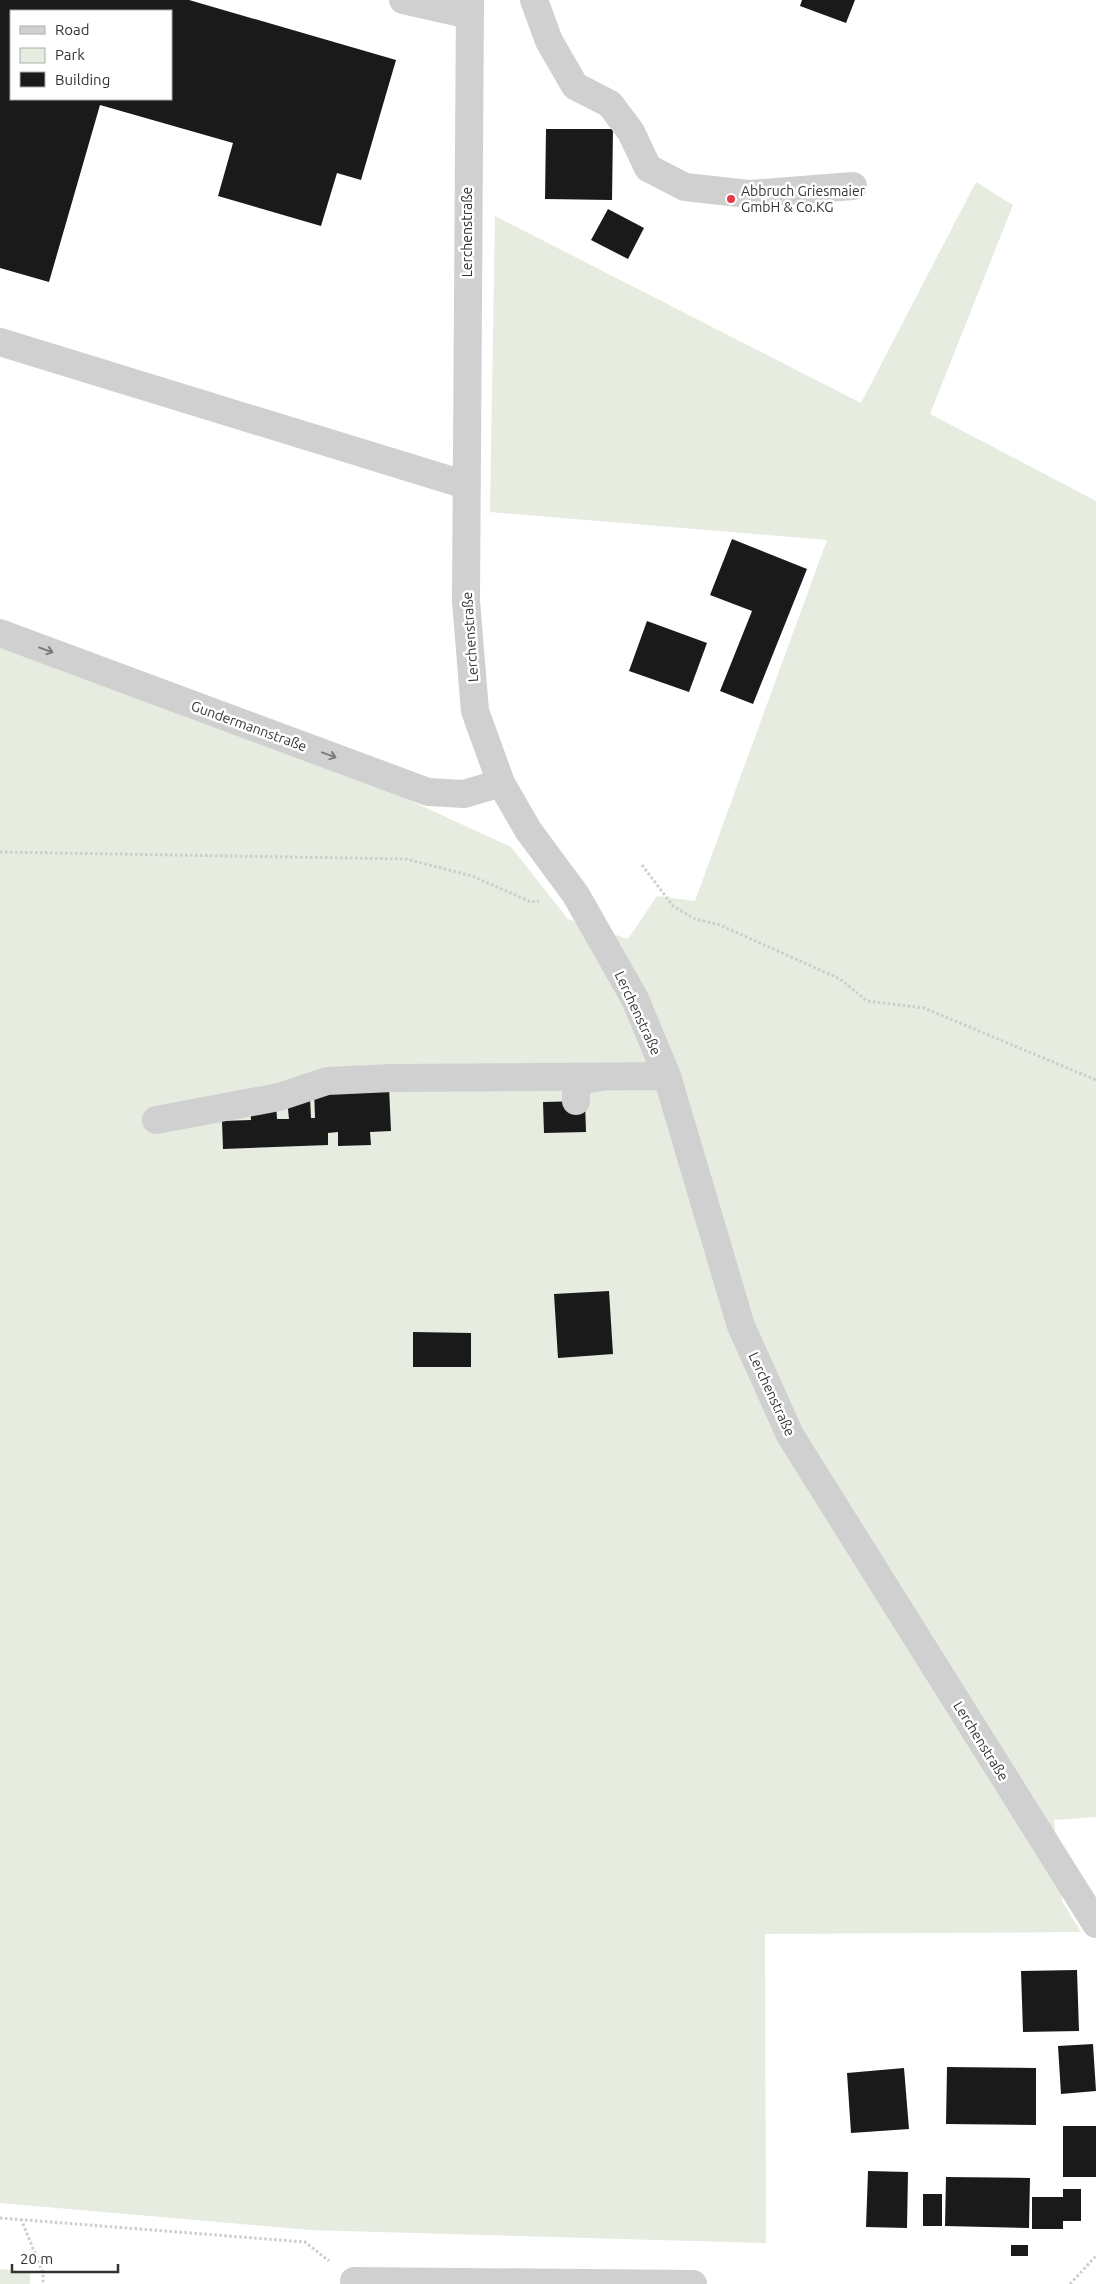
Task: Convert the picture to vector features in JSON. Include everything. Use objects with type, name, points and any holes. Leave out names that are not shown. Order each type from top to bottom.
[{"type":"street","points":[[402,0],[470,8]]},
{"type":"street","points":[[534,0],[549,41],[575,86],[610,104],[631,132],[648,168],[685,187],[749,194],[853,186]]},
{"type":"street","name":"Lerchenstraße","points":[[470,8],[466,601],[475,711],[501,783],[528,830],[576,895],[635,999],[667,1076],[741,1326],[790,1434],[1096,1924]]},
{"type":"street","points":[[0,342],[466,485]]},
{"type":"street","name":"Gundermannstraße","points":[[0,632],[428,792],[464,794],[501,783]]},
{"type":"street","points":[[156,1120],[279,1098],[327,1081],[392,1078],[567,1093],[601,1077],[667,1076]]},
{"type":"street","points":[[354,2281],[694,2284]]},
{"type":"path","points":[[0,852],[406,859],[472,876],[531,902],[576,895]]},
{"type":"path","points":[[642,865],[673,906],[695,919],[720,925],[840,979],[867,1001],[924,1008],[1096,1080]]},
{"type":"path","points":[[0,2218],[305,2242],[354,2281]]},
{"type":"path","points":[[21,2219],[44,2273],[43,2284]]},
{"type":"path","points":[[1070,2284],[1096,2256]]},
{"type":"green space","points":[[976,182],[1013,205],[930,414],[1096,501],[1096,1817],[1054,1820],[1062,1901],[1081,1932],[765,1934],[766,2243],[310,2230],[0,2203],[0,643],[383,788],[511,847],[568,919],[628,939],[657,896],[695,901],[827,540],[490,512],[495,216],[861,403]]},
{"type":"green space","points":[[0,2269],[30,2272],[30,2284],[0,2284]]},
{"type":"building","points":[[0,0],[189,0],[396,60],[361,180],[337,173],[321,226],[218,196],[233,143],[100,105],[49,282],[0,268]]},
{"type":"building","points":[[802,0],[855,0],[846,23],[800,6]]},
{"type":"building","points":[[546,129],[613,129],[612,200],[545,199]]},
{"type":"building","points":[[608,209],[644,228],[628,259],[591,240]]},
{"type":"building","points":[[732,539],[807,569],[753,704],[720,691],[752,611],[710,595]]},
{"type":"building","points":[[647,621],[707,643],[689,692],[629,671]]},
{"type":"building","points":[[389,1087],[391,1131],[370,1132],[371,1145],[338,1146],[338,1132],[328,1133],[328,1145],[223,1149],[222,1121],[251,1120],[250,1105],[276,1103],[277,1119],[289,1119],[287,1099],[310,1097],[311,1118],[315,1118],[314,1089]]},
{"type":"building","points":[[585,1101],[586,1132],[544,1133],[543,1102]]},
{"type":"building","points":[[609,1291],[613,1354],[558,1358],[554,1294]]},
{"type":"building","points":[[413,1332],[471,1333],[471,1367],[413,1367]]},
{"type":"building","points":[[1077,1970],[1079,2031],[1023,2032],[1021,1971]]},
{"type":"building","points":[[1093,2044],[1096,2091],[1061,2094],[1058,2046]]},
{"type":"building","points":[[947,2067],[1036,2068],[1036,2125],[946,2124]]},
{"type":"building","points":[[904,2068],[909,2129],[851,2133],[847,2073]]},
{"type":"building","points":[[1063,2126],[1096,2126],[1096,2177],[1063,2177]]},
{"type":"building","points":[[868,2171],[908,2172],[907,2228],[866,2227]]},
{"type":"building","points":[[946,2177],[1030,2178],[1029,2228],[945,2226]]},
{"type":"building","points":[[1063,2189],[1081,2189],[1081,2221],[1063,2221],[1063,2229],[1032,2229],[1032,2197],[1063,2197]]},
{"type":"building","points":[[923,2194],[942,2194],[942,2226],[923,2226]]},
{"type":"building","points":[[1011,2245],[1028,2245],[1028,2256],[1011,2256]]},
{"type":"place","name":"Abbruch Griesmaier GmbH & Co.KG","points":[[731,199]]}]
